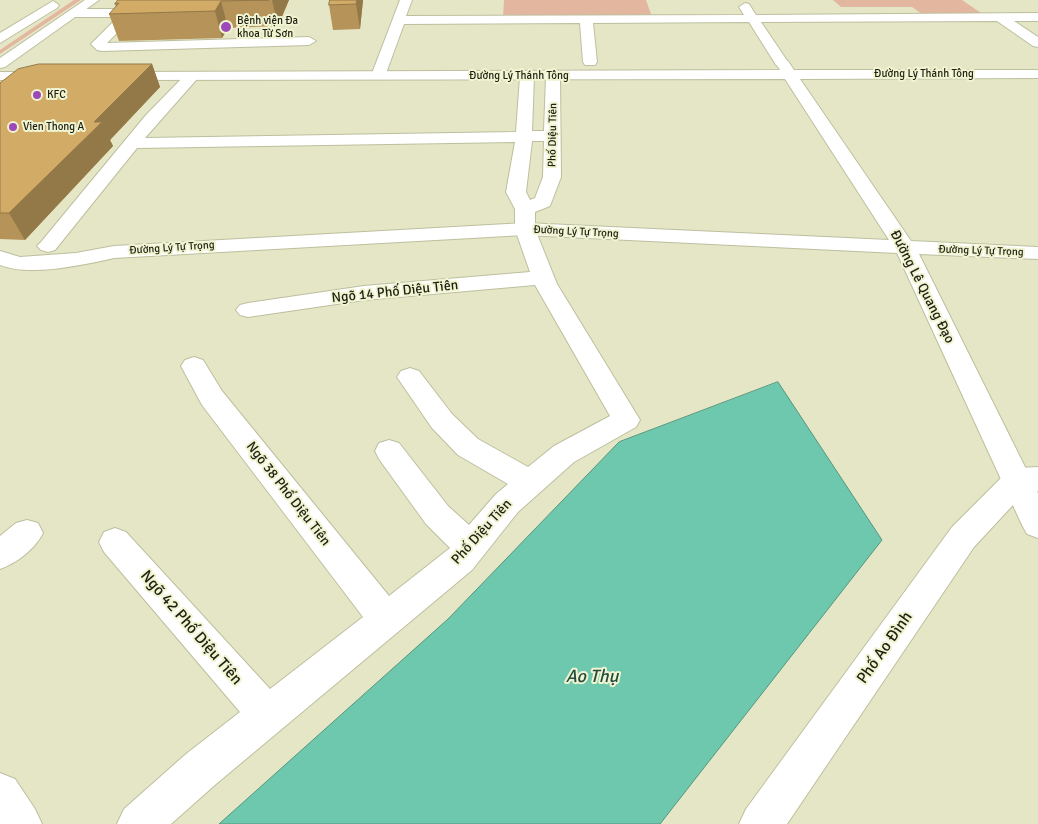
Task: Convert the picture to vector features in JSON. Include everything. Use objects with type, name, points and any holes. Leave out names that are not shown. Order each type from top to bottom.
[{"type":"street","points":[[0,39],[60,0]]},
{"type":"street","points":[[0,64],[93,0]]},
{"type":"street","points":[[143,0],[98,44],[102,47],[309,41]]},
{"type":"street","points":[[380,69],[406,0]]},
{"type":"street","name":"Đường Lê Quang Đạo","points":[[740,0],[754,18],[905,248],[1028,479],[1038,525]]},
{"type":"street","points":[[980,4],[1038,43]]},
{"type":"street","points":[[654,6],[659,19]]},
{"type":"street","points":[[832,6],[844,18]]},
{"type":"street","points":[[74,13],[129,13]]},
{"type":"street","points":[[398,20],[496,15],[586,19],[1038,17]]},
{"type":"street","points":[[586,19],[590,62]]},
{"type":"street","points":[[107,34],[246,30]]},
{"type":"street","name":"Đường Lý Thánh Tông","points":[[104,76],[192,76],[590,62],[1038,74]]},
{"type":"street","name":"Đường Lý Thánh Tông","points":[[114,64],[203,64],[553,76],[1038,62]]},
{"type":"street","points":[[0,64],[61,70],[0,76]]},
{"type":"street","points":[[48,246],[152,118],[203,64]]},
{"type":"street","name":"Phố Diệu Tiên","points":[[139,824],[201,769],[460,560],[507,503],[564,454],[626,420],[543,278],[516,192],[524,135],[527,76]]},
{"type":"street","name":"Phố Diệu Tiên","points":[[525,219],[543,202],[552,177],[553,76]]},
{"type":"street","points":[[132,143],[553,136]]},
{"type":"street","name":"Đường Lý Tự Trọng","points":[[0,257],[17,264],[76,260],[114,252],[525,219],[905,248],[1038,253]]},
{"type":"street","name":"Đường Lý Tự Trọng","points":[[0,257],[48,246],[89,243],[114,252]]},
{"type":"street","name":"Ngõ 14 Phố Diệu Tiên","points":[[248,310],[364,293],[543,278]]},
{"type":"street","name":"Ngõ 38 Phố Diệu Tiên","points":[[194,366],[212,398],[386,620]]},
{"type":"street","points":[[410,378],[442,421],[468,447],[530,483]]},
{"type":"street","points":[[389,451],[437,515],[471,547]]},
{"type":"street","name":"Phố Ao Đình","points":[[761,824],[963,537],[1028,479]]},
{"type":"street","points":[[0,555],[27,533]]},
{"type":"street","name":"Ngõ 42 Phố Diệu Tiên","points":[[115,542],[268,715]]},
{"type":"street","points":[[0,794],[20,824]]},
{"type":"shaded area","points":[[74,0],[81,0],[0,54],[0,50]]},
{"type":"shaded area","points":[[504,0],[646,0],[652,17],[503,17]]},
{"type":"shaded area","points":[[833,0],[962,0],[981,13],[976,16],[926,17],[912,7],[841,7]]},
{"type":"water","name":"Ao Thụ","points":[[778,382],[882,540],[660,824],[219,824],[448,619],[619,442]]},
{"type":"building","points":[[118,0],[269,0],[221,1],[215,11],[109,14],[119,3],[115,4]]},
{"type":"building","points":[[330,0],[357,0],[356,4],[329,5]]},
{"type":"building","points":[[39,64],[152,64],[94,122],[102,122],[9,213],[0,213],[0,83],[18,69]]},
{"type":"place","name":"Bệnh viện Đa khoa Từ Sơn","points":[[226,27]]},
{"type":"place","name":"KFC","points":[[37,95]]},
{"type":"place","name":"Vien Thong A","points":[[13,127]]}]
